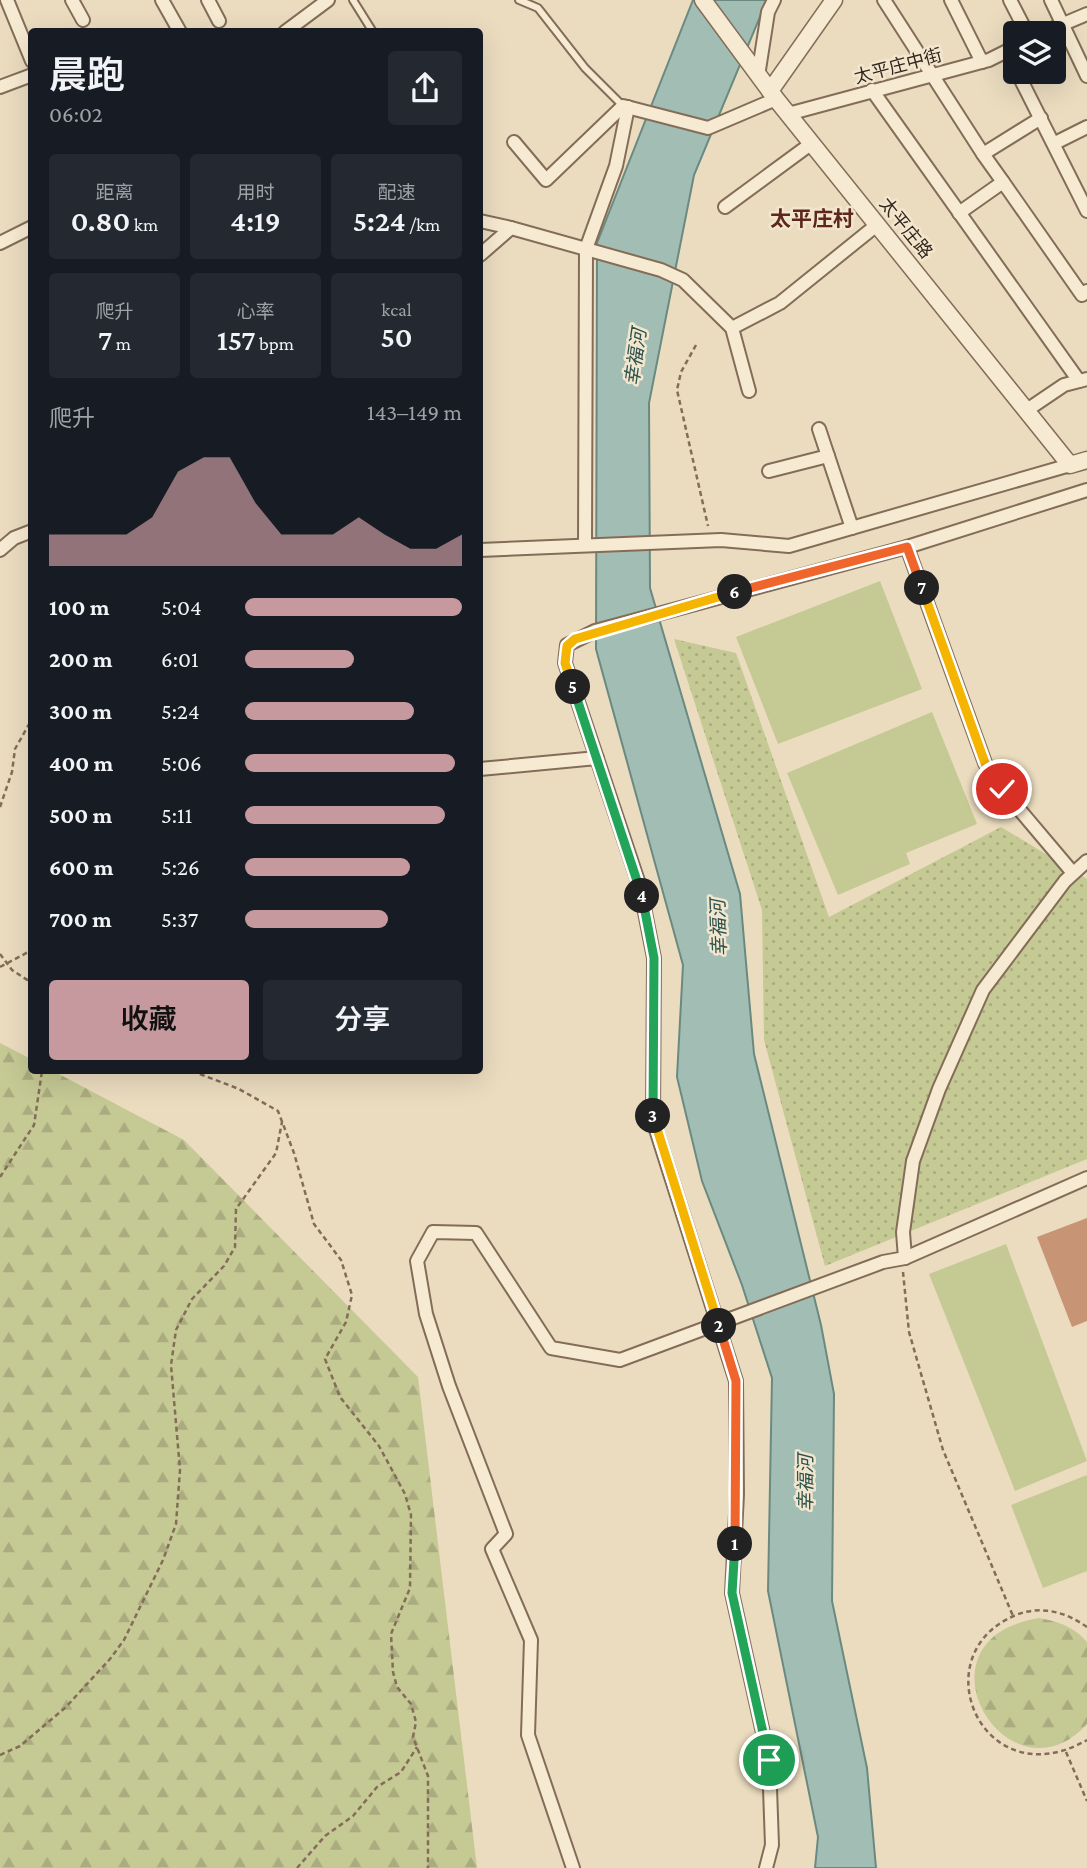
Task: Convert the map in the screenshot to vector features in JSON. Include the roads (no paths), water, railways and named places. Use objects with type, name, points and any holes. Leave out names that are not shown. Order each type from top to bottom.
[{"type":"street","points":[[7,0],[28,51]]},
{"type":"street","points":[[72,0],[83,20]]},
{"type":"street","points":[[162,0],[178,28]]},
{"type":"street","points":[[208,0],[219,21]]},
{"type":"street","points":[[290,28],[328,0]]},
{"type":"street","name":"太平庄路","points":[[703,0],[773,95],[1070,465]]},
{"type":"street","points":[[754,70],[768,12],[774,0]]},
{"type":"street","points":[[628,107],[708,128],[773,95],[834,0]]},
{"type":"street","points":[[884,0],[983,154],[1085,296]]},
{"type":"street","points":[[951,0],[982,62]]},
{"type":"street","points":[[1010,0],[1021,21]]},
{"type":"street","points":[[1051,0],[1061,21]]},
{"type":"street","points":[[1066,22],[1087,14]]},
{"type":"street","points":[[1066,31],[1087,76]]},
{"type":"street","name":"太平庄中街","points":[[788,114],[982,62],[1003,53]]},
{"type":"street","points":[[0,87],[28,76]]},
{"type":"street","points":[[1023,84],[1087,211]]},
{"type":"street","points":[[872,90],[1083,380],[1065,385],[1027,410]]},
{"type":"street","points":[[514,142],[546,180],[628,107]]},
{"type":"street","points":[[588,544],[586,249],[616,166],[628,107]]},
{"type":"street","points":[[983,154],[1041,118]]},
{"type":"street","points":[[1055,143],[1087,127]]},
{"type":"street","points":[[725,207],[812,143]]},
{"type":"street","points":[[959,213],[1003,182]]},
{"type":"street","points":[[483,221],[661,270],[683,280],[732,328],[749,391]]},
{"type":"street","points":[[732,328],[780,303],[878,224]]},
{"type":"street","points":[[0,243],[28,228]]},
{"type":"street","points":[[483,252],[510,228]]},
{"type":"street","points":[[819,429],[852,528]]},
{"type":"street","points":[[769,471],[828,456]]},
{"type":"street","points":[[483,550],[712,540],[789,546],[1087,460]]},
{"type":"street","points":[[766,1868],[772,1845],[769,1760],[732,1593],[737,1494],[736,1381],[653,1120],[654,958],[640,887],[565,663],[567,646],[595,631],[671,608],[907,547],[1087,490]]},
{"type":"street","points":[[0,550],[14,538],[28,533]]},
{"type":"street","points":[[0,537],[14,538]]},
{"type":"street","points":[[907,547],[985,763],[1002,789],[1073,873]]},
{"type":"street","points":[[483,769],[597,758]]},
{"type":"street","points":[[905,1258],[903,1232],[913,1161],[939,1089],[983,990],[1073,873],[1087,860]]},
{"type":"street","points":[[573,1868],[528,1735],[531,1640],[492,1549],[506,1534],[441,1362],[426,1314],[416,1261],[433,1232],[476,1233],[551,1348],[620,1360],[830,1281],[905,1258],[1087,1178]]},
{"type":"lane","points":[[353,0],[370,28]]},
{"type":"lane","points":[[519,0],[538,8],[584,68],[628,107]]},
{"type":"water","name":"幸福河","points":[[693,0],[767,0],[694,175],[649,403],[650,588],[740,894],[754,1054],[821,1325],[834,1394],[832,1601],[867,1768],[876,1868],[815,1868],[818,1837],[768,1591],[772,1378],[742,1285],[702,1181],[677,1077],[683,965],[596,649],[597,243]]},
{"type":"district","name":"太平庄村","points":[[812,219]]}]
